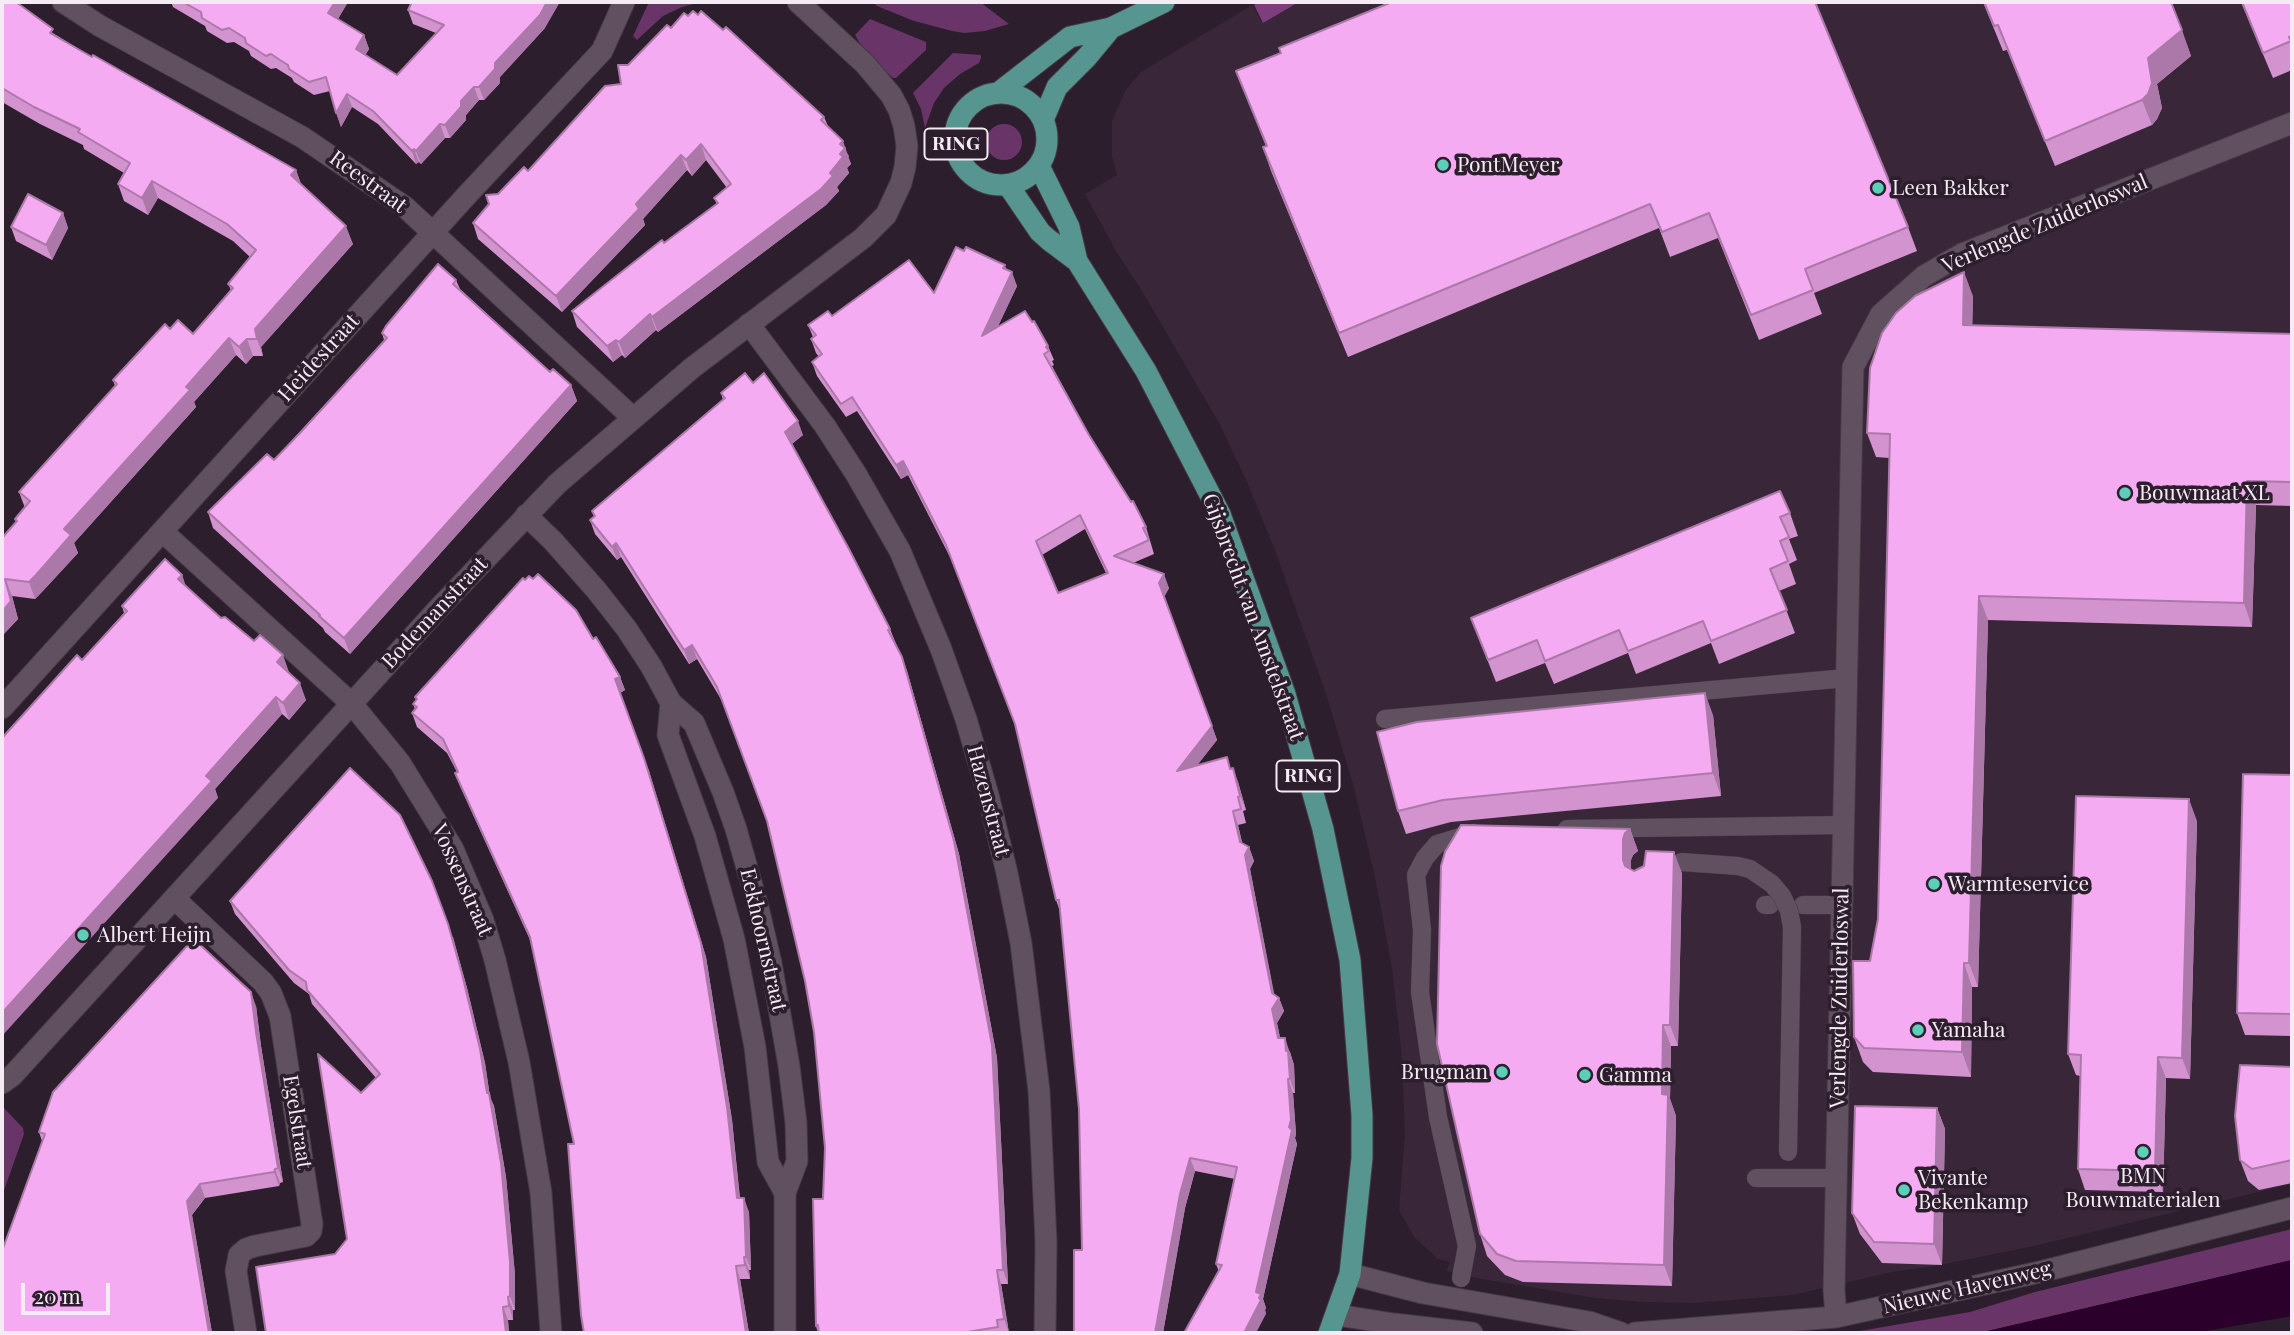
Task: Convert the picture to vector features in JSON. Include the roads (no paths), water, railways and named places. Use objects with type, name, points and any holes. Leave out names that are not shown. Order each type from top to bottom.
[{"type":"main road","name":"RING","points":[[1077,261],[1040,232],[1008,185],[993,185],[974,176],[963,165],[956,150],[955,135],[960,119],[969,106],[982,97],[998,93],[1070,37],[1111,28],[1164,2]]},
{"type":"main road","name":"RING","points":[[1077,261],[1069,227],[1039,166],[1047,143],[1043,120],[1057,87],[1111,28]]},
{"type":"main road","points":[[998,93],[1012,94],[1024,100],[1035,108],[1043,120]]},
{"type":"main road","points":[[1008,185],[1030,175],[1039,166]]},
{"type":"main road","name":"Gijsbrecht van Amstelstraat","points":[[1077,261],[1146,372],[1220,514],[1285,694],[1323,829],[1350,960],[1363,1158],[1350,1275],[1333,1324]]},
{"type":"street","name":"Reestraat","points":[[63,2],[100,26],[302,137],[405,207],[633,418]]},
{"type":"street","name":"Heidestraat","points":[[2,708],[602,51],[624,2]]},
{"type":"street","name":"Bodemanstraat","points":[[5,1075],[175,899],[557,484],[749,324],[863,238],[886,215],[901,183],[907,146],[905,126],[891,95],[865,64],[798,2]]},
{"type":"street","name":"Verlengde Zuiderloswal","points":[[1836,1317],[1836,1178],[1853,368],[1881,314],[1924,276],[1962,254],[2292,123]]},
{"type":"street","name":"Hazenstraat","points":[[749,324],[825,426],[900,551],[941,649],[985,783],[1007,873],[1032,1018],[1040,1091],[1046,1242],[1045,1333]]},
{"type":"street","name":"Eekhoornstraat","points":[[526,515],[553,541],[626,628],[671,703],[694,723],[723,792],[758,907],[781,1017],[796,1123],[797,1161],[785,1193],[785,1333]]},
{"type":"street","name":"Vossenstraat","points":[[163,532],[352,704],[400,763],[453,849],[483,920],[519,1062],[535,1148],[546,1239],[551,1333]]},
{"type":"street","name":"Eekhoornstraat","points":[[671,703],[668,735],[705,836],[734,939],[755,1047],[768,1162],[785,1193]]},
{"type":"street","name":"Egelstraat","points":[[175,899],[262,982],[271,993],[280,1016],[312,1224],[311,1231],[306,1236],[255,1246],[240,1255],[236,1271],[246,1333]]},
{"type":"street","name":"Nieuwe Havenweg","points":[[1635,1333],[1836,1317],[2044,1271],[2292,1208]]},
{"type":"street","points":[[1350,1275],[1401,1289],[1460,1288],[1621,1333]]},
{"type":"street","points":[[1333,1324],[1472,1333]]},
{"type":"lane","points":[[1385,719],[1847,678]]},
{"type":"lane","points":[[1552,829],[1844,825]]},
{"type":"lane","points":[[1460,1288],[1467,1246],[1438,1117],[1420,992],[1422,930],[1416,875],[1437,844],[1484,830]]},
{"type":"lane","points":[[1674,862],[1751,869],[1772,884],[1789,911],[1792,927],[1788,1178]]},
{"type":"lane","points":[[1803,905],[1842,905]]},
{"type":"lane","points":[[1756,1178],[1836,1178]]},
{"type":"place","name":"PontMeyer","points":[[1443,165]]},
{"type":"place","name":"Leen Bakker","points":[[1878,188]]},
{"type":"place","name":"Bouwmaat XL","points":[[2125,493]]},
{"type":"place","name":"Warmteservice","points":[[1934,884]]},
{"type":"place","name":"Albert Heijn","points":[[83,935]]},
{"type":"place","name":"Yamaha","points":[[1918,1030]]},
{"type":"place","name":"Brugman","points":[[1502,1072]]},
{"type":"place","name":"Gamma","points":[[1585,1075]]},
{"type":"place","name":"BMN Bouwmaterialen","points":[[2143,1152]]},
{"type":"place","name":"Vivante Bekenkamp","points":[[1904,1190]]}]
